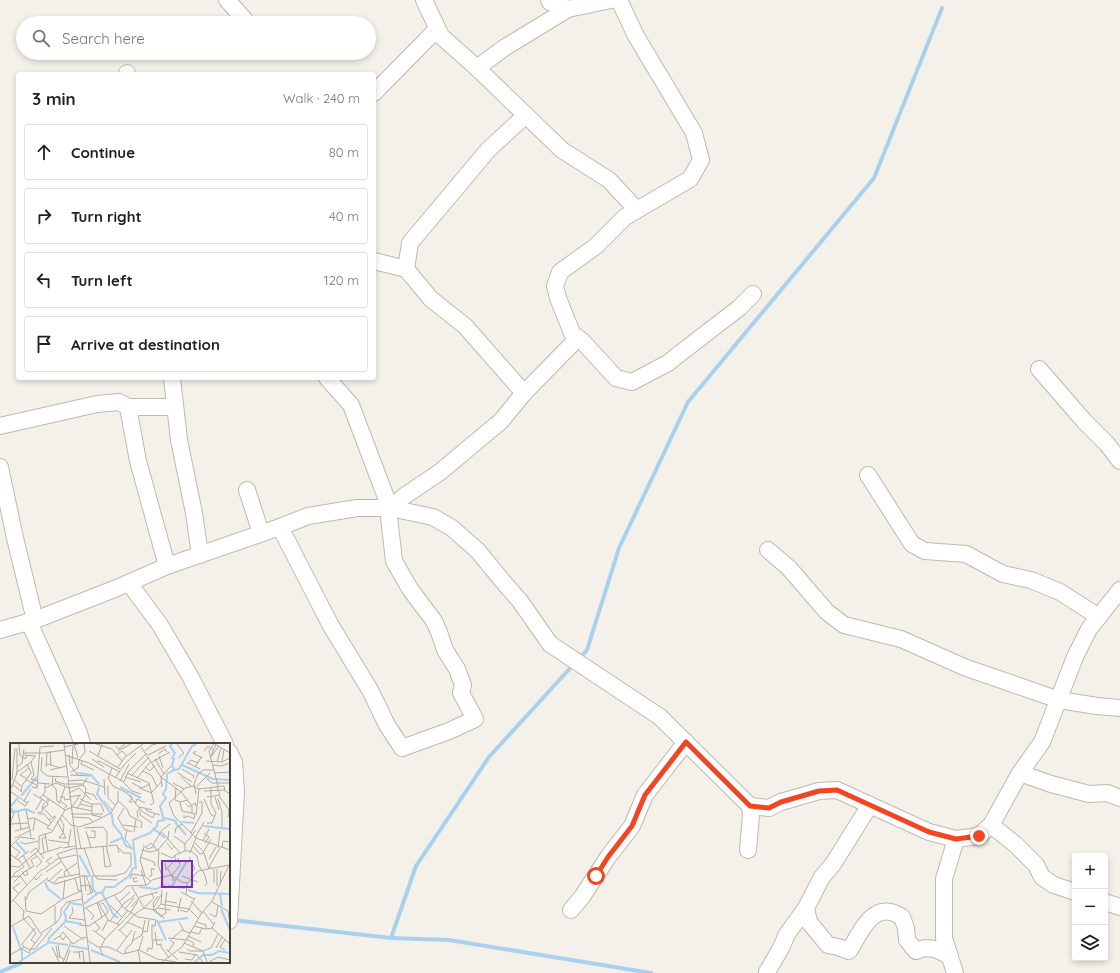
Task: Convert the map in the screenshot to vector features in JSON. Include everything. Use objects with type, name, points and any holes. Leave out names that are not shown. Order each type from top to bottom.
[{"type":"street","points":[[227,0],[241,16]]},
{"type":"street","points":[[424,0],[440,36],[477,68],[562,150],[609,180],[636,210]]},
{"type":"street","points":[[549,0],[550,2],[568,8]]},
{"type":"street","points":[[477,68],[504,48],[568,8],[610,0]]},
{"type":"street","points":[[619,0],[636,36],[694,133],[701,160],[690,180],[625,217],[596,246],[560,272],[555,286],[558,298],[572,333],[594,353],[616,378],[632,382],[668,363],[739,308],[753,294]]},
{"type":"street","points":[[376,92],[437,29]]},
{"type":"street","points":[[406,269],[410,243],[488,150],[526,115]]},
{"type":"street","points":[[376,262],[406,269],[431,299],[465,326],[524,393]]},
{"type":"street","points":[[390,508],[403,497],[440,472],[501,421],[524,393],[578,338]]},
{"type":"street","points":[[1039,369],[1084,421],[1107,444],[1120,461]]},
{"type":"street","points":[[172,380],[179,440],[194,513],[200,555]]},
{"type":"street","points":[[280,527],[331,626],[370,690],[387,725],[402,748],[449,731],[475,719],[461,693],[463,685],[457,669],[445,650],[434,620],[410,590],[394,561],[389,517],[390,508],[351,405],[329,380]]},
{"type":"street","points":[[0,426],[97,404],[119,402],[128,407],[175,407]]},
{"type":"street","points":[[128,407],[138,462],[167,566]]},
{"type":"street","points":[[0,467],[32,621],[79,733],[82,743]]},
{"type":"street","points":[[868,475],[912,544],[925,551],[966,554],[1003,574],[1031,580],[1060,592],[1099,617]]},
{"type":"street","points":[[247,490],[260,533]]},
{"type":"street","points":[[0,630],[32,621],[129,583],[167,566],[308,516],[357,508],[390,508],[433,517],[452,528],[478,551],[520,601],[550,644],[660,717],[750,806],[751,815],[748,850]]},
{"type":"street","points":[[768,550],[789,568],[827,612],[844,625],[901,639],[964,667],[1059,700],[1120,708]]},
{"type":"street","points":[[129,583],[160,625],[190,676],[224,743]]},
{"type":"street","points":[[750,806],[769,808],[781,802],[819,791],[837,790],[929,832],[956,839],[979,836],[991,825],[1020,773],[1042,742],[1075,657],[1089,629],[1120,590]]},
{"type":"street","points":[[571,910],[582,897],[608,857],[632,826],[645,795],[686,742]]},
{"type":"street","points":[[230,754],[234,762],[236,791],[230,902]]},
{"type":"street","points":[[1020,773],[1058,786],[1089,794],[1108,793],[1120,798]]},
{"type":"street","points":[[767,972],[787,934],[806,908],[822,877],[833,864],[870,805]]},
{"type":"street","points":[[991,825],[1021,850],[1036,865],[1042,877],[1054,885],[1072,891]]},
{"type":"street","points":[[955,973],[944,938],[944,879],[956,839]]},
{"type":"street","points":[[1108,903],[1120,907]]},
{"type":"street","points":[[806,908],[809,922],[828,945],[849,951],[867,921],[879,912],[890,912],[902,917],[906,928],[907,940],[916,951],[925,948],[935,949],[950,956]]},
{"type":"waterway","points":[[579,659],[587,650],[619,548],[688,402],[874,178],[942,8]]},
{"type":"waterway","points":[[391,938],[416,866],[489,757],[574,664]]},
{"type":"waterway","points":[[233,920],[391,938],[449,940],[651,973]]},
{"type":"waterway","points":[[0,972],[22,963]]},
{"type":"route","points":[[596,876],[608,857],[632,826],[645,795],[686,742],[750,806],[769,808],[781,802],[819,791],[837,790],[929,832],[956,839],[979,836]]}]
